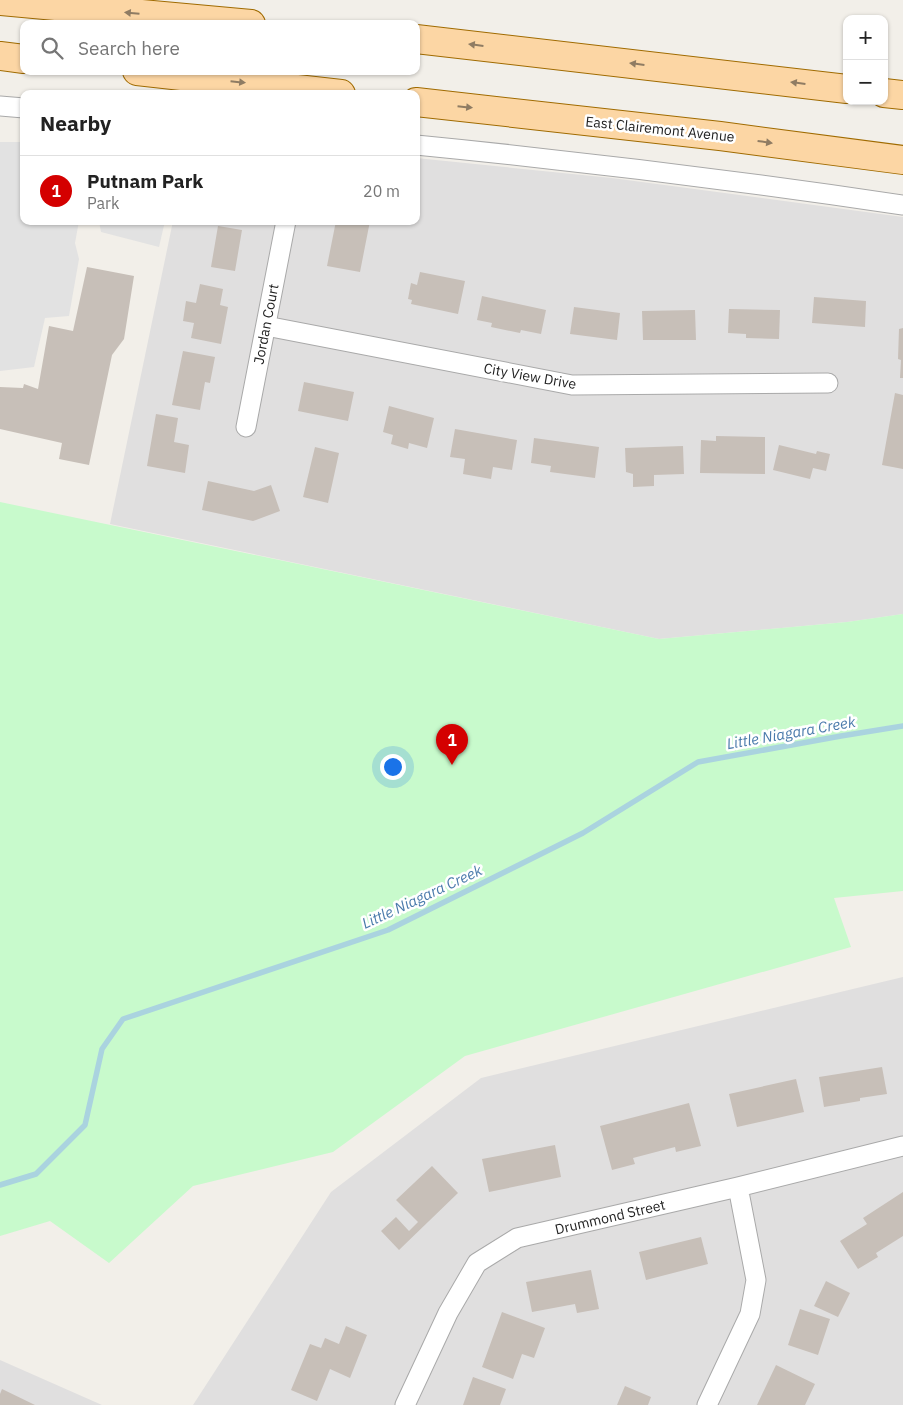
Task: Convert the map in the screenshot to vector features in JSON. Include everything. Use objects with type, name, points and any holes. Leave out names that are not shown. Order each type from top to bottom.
[{"type":"main road","points":[[0,1],[207,20]]},
{"type":"main road","points":[[420,39],[843,89]]},
{"type":"main road","points":[[0,56],[20,58]]},
{"type":"main road","points":[[173,75],[306,90]]},
{"type":"main road","points":[[888,94],[903,96]]},
{"type":"main road","name":"East Clairemont Avenue","points":[[420,102],[720,136],[903,160]]},
{"type":"street","points":[[0,106],[20,108]]},
{"type":"street","points":[[420,145],[625,167],[762,184],[903,205]]},
{"type":"street","name":"Jordan Court","points":[[246,427],[285,225]]},
{"type":"street","name":"City View Drive","points":[[266,326],[572,385],[828,383]]},
{"type":"street","name":"Drummond Street","points":[[405,1405],[448,1313],[477,1263],[516,1238],[738,1187],[903,1146]]},
{"type":"street","points":[[707,1405],[750,1314],[756,1280],[738,1187]]},
{"type":"shaded area","points":[[0,142],[20,142],[20,225],[78,225],[75,243],[79,259],[69,316],[45,318],[34,367],[0,371]]},
{"type":"shaded area","points":[[420,158],[612,178],[903,217],[903,614],[847,622],[659,639],[110,524],[172,225],[420,225]]},
{"type":"shaded area","points":[[100,225],[164,225],[159,247],[101,232]]},
{"type":"shaded area","points":[[903,977],[903,1405],[193,1405],[331,1192],[481,1078]]},
{"type":"shaded area","points":[[0,1360],[102,1405],[0,1405]]},
{"type":"green space","points":[[0,502],[659,639],[847,622],[903,614],[903,891],[834,898],[851,947],[465,1056],[333,1152],[193,1186],[109,1263],[50,1221],[0,1236]]},
{"type":"building","points":[[335,225],[369,225],[360,272],[327,266]]},
{"type":"building","points":[[218,226],[242,230],[235,271],[211,267]]},
{"type":"building","points":[[87,267],[134,276],[124,339],[112,355],[89,465],[59,459],[62,443],[0,429],[0,387],[23,388],[24,384],[38,389],[49,326],[73,331]]},
{"type":"building","points":[[420,272],[465,281],[458,314],[411,304],[412,300],[408,299],[411,283],[417,285]]},
{"type":"building","points":[[200,284],[223,289],[220,305],[228,307],[221,344],[191,338],[194,323],[183,321],[186,301],[196,303]]},
{"type":"building","points":[[482,296],[546,310],[541,334],[521,330],[520,333],[491,327],[492,323],[477,320]]},
{"type":"building","points":[[814,297],[866,301],[865,327],[812,323]]},
{"type":"building","points":[[574,307],[620,313],[617,340],[570,334]]},
{"type":"building","points":[[729,309],[780,310],[779,339],[746,338],[746,334],[728,333]]},
{"type":"building","points":[[695,310],[696,340],[643,340],[642,311]]},
{"type":"building","points":[[903,328],[903,378],[900,378],[901,360],[898,359],[899,329]]},
{"type":"building","points":[[183,351],[215,357],[210,383],[205,382],[200,410],[172,405]]},
{"type":"building","points":[[304,382],[354,392],[348,421],[298,411]]},
{"type":"building","points":[[895,393],[903,395],[903,469],[882,465]]},
{"type":"building","points":[[389,406],[434,418],[427,448],[409,443],[408,449],[391,444],[393,435],[383,432]]},
{"type":"building","points":[[156,414],[178,418],[174,442],[189,445],[185,473],[147,466]]},
{"type":"building","points":[[455,429],[517,440],[512,470],[493,467],[491,479],[463,474],[465,459],[450,457]]},
{"type":"building","points":[[716,436],[765,437],[765,474],[700,473],[701,440],[716,441]]},
{"type":"building","points":[[534,438],[599,447],[595,478],[550,472],[551,466],[531,463]]},
{"type":"building","points":[[779,445],[816,454],[817,451],[830,454],[826,471],[813,468],[810,479],[773,470]]},
{"type":"building","points":[[683,446],[684,474],[654,475],[654,486],[633,487],[633,474],[626,472],[625,448]]},
{"type":"building","points":[[315,447],[339,453],[328,503],[303,497]]},
{"type":"building","points":[[208,481],[254,491],[271,485],[280,511],[253,521],[202,510]]},
{"type":"building","points":[[882,1067],[887,1094],[860,1098],[860,1101],[824,1107],[819,1077]]},
{"type":"building","points":[[796,1079],[804,1112],[737,1127],[729,1094]]},
{"type":"building","points":[[689,1103],[701,1146],[676,1152],[675,1147],[633,1158],[635,1164],[612,1170],[600,1126]]},
{"type":"building","points":[[555,1145],[561,1177],[489,1192],[482,1159]]},
{"type":"building","points":[[432,1166],[458,1193],[399,1250],[381,1231],[396,1217],[409,1231],[418,1222],[396,1200]]},
{"type":"building","points":[[903,1192],[903,1236],[876,1253],[878,1257],[858,1269],[840,1241],[867,1224],[863,1218]]},
{"type":"building","points":[[701,1237],[708,1264],[646,1280],[639,1252]]},
{"type":"building","points":[[591,1270],[599,1309],[577,1313],[575,1304],[532,1312],[526,1282]]},
{"type":"building","points":[[826,1281],[850,1293],[838,1317],[814,1306]]},
{"type":"building","points":[[800,1309],[830,1319],[818,1355],[788,1345]]},
{"type":"building","points":[[502,1312],[545,1328],[534,1358],[522,1354],[513,1379],[482,1367]]},
{"type":"building","points":[[346,1326],[367,1335],[350,1378],[330,1369],[317,1401],[291,1390],[310,1344],[321,1348],[325,1338],[339,1344]]},
{"type":"building","points":[[776,1365],[815,1384],[805,1405],[757,1405]]},
{"type":"building","points":[[473,1377],[506,1389],[500,1405],[463,1405]]},
{"type":"building","points":[[625,1386],[651,1397],[648,1405],[617,1405]]},
{"type":"building","points":[[2,1389],[35,1405],[0,1405]]},
{"type":"waterway","name":"Little Niagara Creek","points":[[0,1185],[36,1174],[85,1125],[102,1049],[123,1019],[388,930],[583,833],[698,762],[903,726]]},
{"type":"place","name":"Putnam Park","points":[[452,765]]}]
